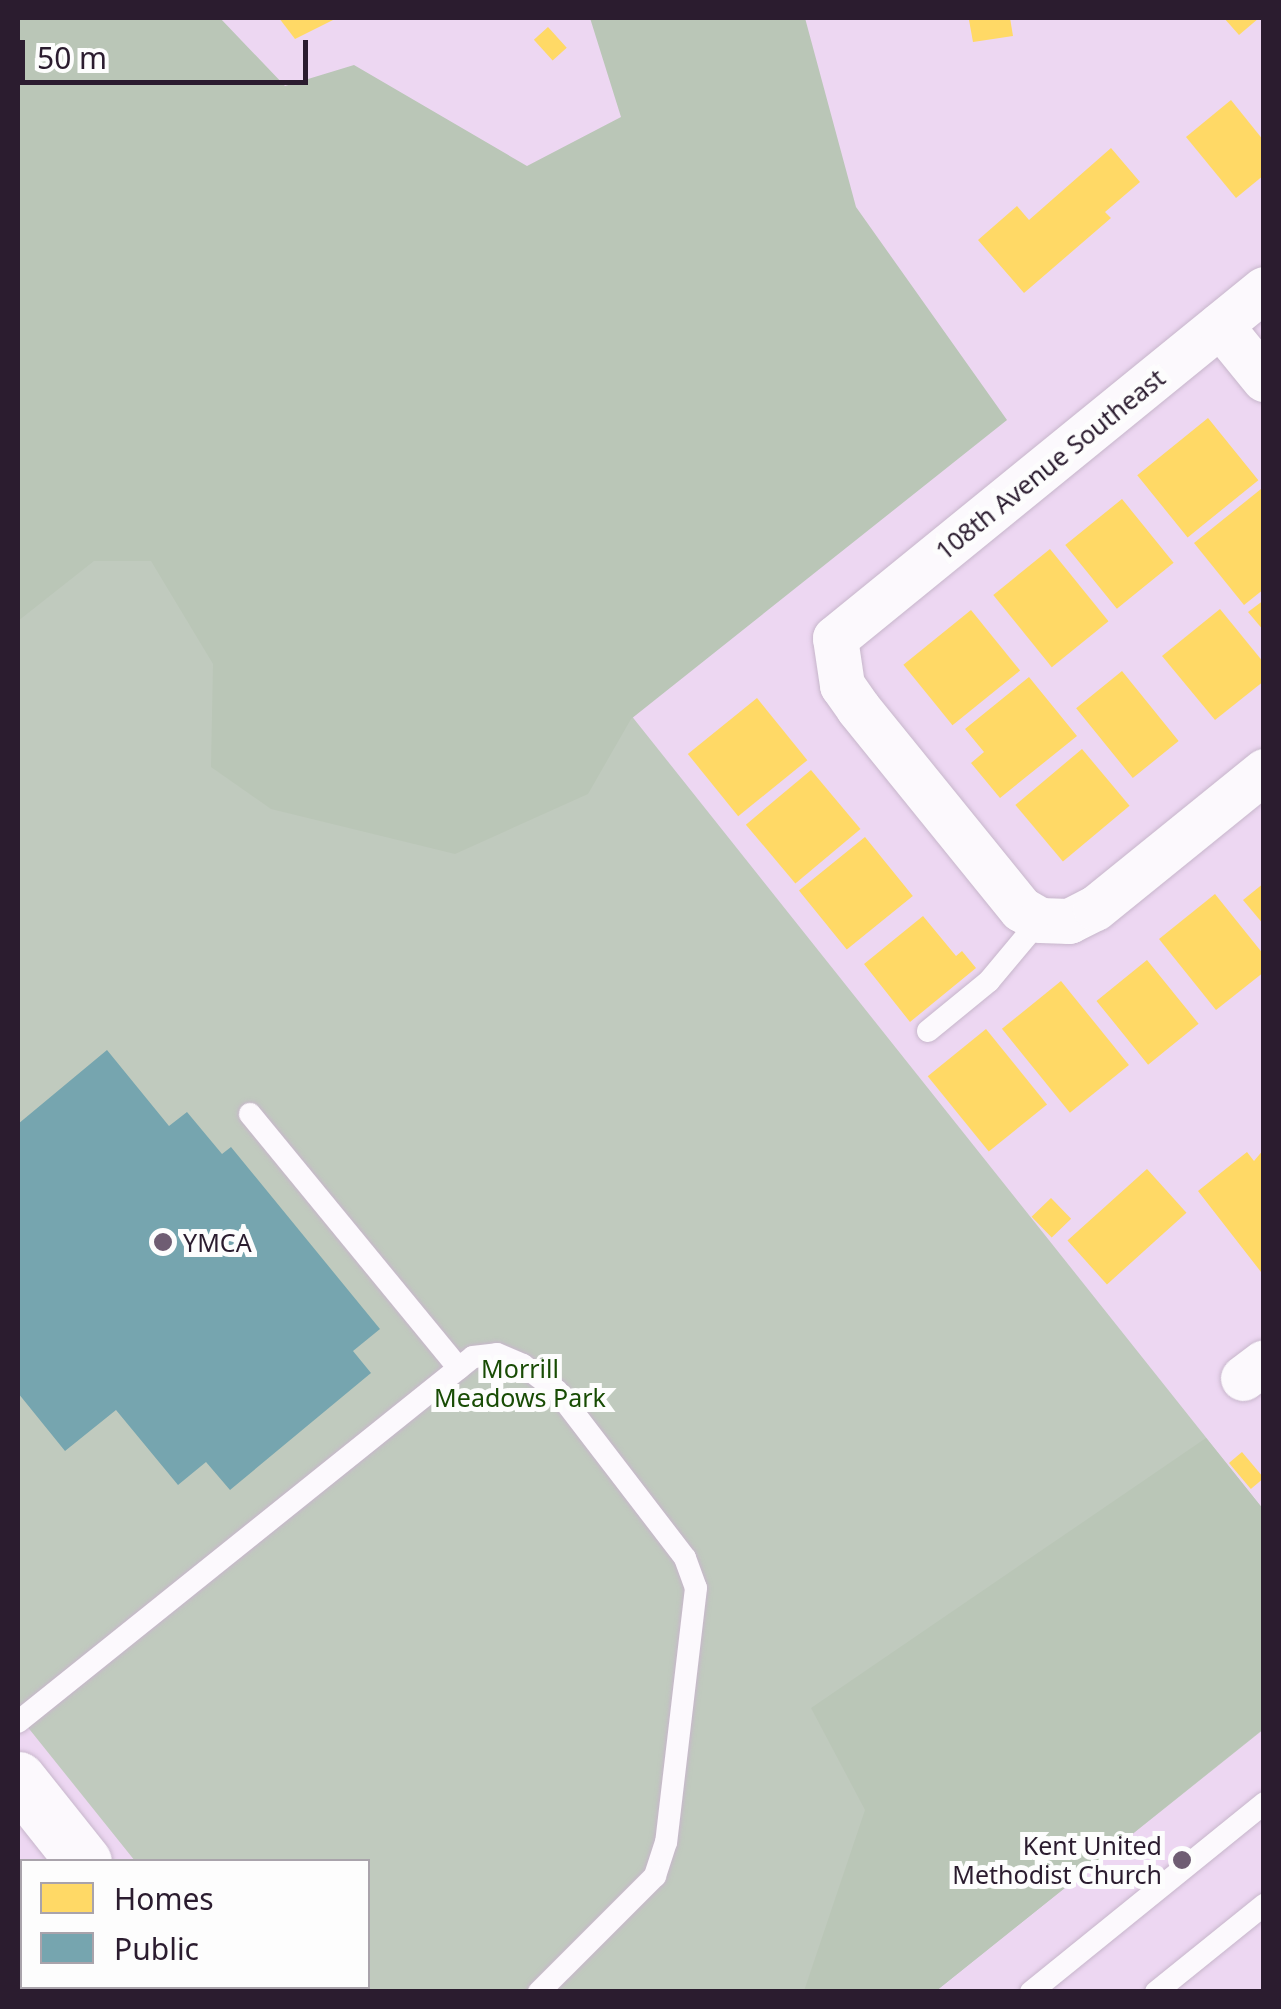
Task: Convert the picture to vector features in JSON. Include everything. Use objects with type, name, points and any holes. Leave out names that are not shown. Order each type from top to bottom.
[{"type":"street","name":"108th Avenue Southeast","points":[[1040,920],[1020,909],[858,708],[842,685],[836,638],[1264,289]]},
{"type":"street","points":[[1220,325],[1264,380]]},
{"type":"street","points":[[1040,920],[1069,921],[1095,908],[1264,770]]},
{"type":"street","points":[[18,1779],[82,1859]]},
{"type":"lane","points":[[928,1031],[989,980],[1040,920]]},
{"type":"lane","points":[[250,1114],[460,1368]]},
{"type":"lane","points":[[18,1722],[473,1357],[498,1354],[557,1391],[685,1558],[696,1588],[666,1842],[656,1876],[539,1992]]},
{"type":"lane","points":[[1031,1992],[1264,1802]]},
{"type":"lane","points":[[1156,1992],[1264,1905]]},
{"type":"green space","name":"Morrill Meadows Park","points":[[18,18],[76,18],[1263,1509],[1264,1729],[936,1991],[239,1992],[237,1989],[370,1989],[370,1859],[133,1859],[18,1715]]},
{"type":"green space","points":[[18,18],[220,18],[285,86],[354,65],[527,166],[621,117],[590,18],[805,18],[856,207],[1007,420],[631,719],[588,794],[455,854],[271,809],[211,767],[213,664],[151,561],[94,561],[18,621]]},
{"type":"green space","points":[[1206,1438],[1263,1509],[1263,1729],[936,1991],[804,1991],[865,1810],[811,1708]]},
{"type":"building: Homes","points":[[279,18],[337,18],[295,39]]},
{"type":"building: Homes","points":[[1010,18],[1013,36],[973,42],[969,20]]},
{"type":"building: Homes","points":[[1224,18],[1259,18],[1239,35]]},
{"type":"building: Homes","points":[[548,27],[567,48],[553,61],[534,40]]},
{"type":"building: Homes","points":[[1231,100],[1264,141],[1264,175],[1236,198],[1186,137]]},
{"type":"building: Homes","points":[[1111,148],[1140,182],[1105,212],[1111,218],[1024,293],[978,240],[1017,206],[1029,220]]},
{"type":"building: Homes","points":[[1208,418],[1258,480],[1188,537],[1137,475]]},
{"type":"building: Homes","points":[[1261,489],[1264,589],[1244,605],[1194,543]]},
{"type":"building: Homes","points":[[1122,499],[1174,563],[1117,609],[1065,545]]},
{"type":"building: Homes","points":[[1050,549],[1109,621],[1052,667],[993,595]]},
{"type":"building: Homes","points":[[1264,600],[1264,631],[1248,612]]},
{"type":"building: Homes","points":[[1220,609],[1264,663],[1264,681],[1215,720],[1162,656]]},
{"type":"building: Homes","points":[[971,610],[1020,671],[952,725],[903,665]]},
{"type":"building: Homes","points":[[1122,671],[1179,741],[1133,778],[1076,708]]},
{"type":"building: Homes","points":[[1029,677],[1077,736],[1000,798],[971,763],[984,752],[965,729]]},
{"type":"building: Homes","points":[[757,698],[807,760],[738,816],[688,754]]},
{"type":"building: Homes","points":[[1082,749],[1130,806],[1063,862],[1015,805]]},
{"type":"building: Homes","points":[[811,770],[860,829],[795,884],[746,825]]},
{"type":"building: Homes","points":[[865,837],[913,896],[847,950],[799,890]]},
{"type":"building: Homes","points":[[1264,883],[1264,925],[1243,900]]},
{"type":"building: Homes","points":[[1215,894],[1264,955],[1264,972],[1216,1010],[1159,939]]},
{"type":"building: Homes","points":[[923,916],[956,956],[962,951],[976,968],[910,1022],[864,964]]},
{"type":"building: Homes","points":[[1147,960],[1199,1024],[1148,1065],[1096,1001]]},
{"type":"building: Homes","points":[[1061,981],[1129,1065],[1070,1113],[1002,1029]]},
{"type":"building: Homes","points":[[986,1029],[1047,1104],[989,1152],[928,1076]]},
{"type":"building: Homes","points":[[1264,1149],[1261,1272],[1198,1191],[1247,1152],[1254,1161]]},
{"type":"building: Homes","points":[[1147,1169],[1186,1213],[1107,1284],[1067,1241]]},
{"type":"building: Homes","points":[[1051,1198],[1071,1219],[1052,1238],[1032,1217]]},
{"type":"building: Homes","points":[[1242,1452],[1264,1478],[1251,1489],[1229,1463]]},
{"type":"building: Public","name":"YMCA","points":[[107,1050],[169,1126],[187,1112],[222,1154],[231,1147],[380,1329],[353,1351],[371,1373],[230,1490],[206,1462],[178,1485],[116,1410],[65,1451],[18,1393],[18,1124]]},
{"type":"place","name":"YMCA","points":[[163,1242]]},
{"type":"place","name":"Kent United Methodist Church","points":[[1182,1860]]}]
